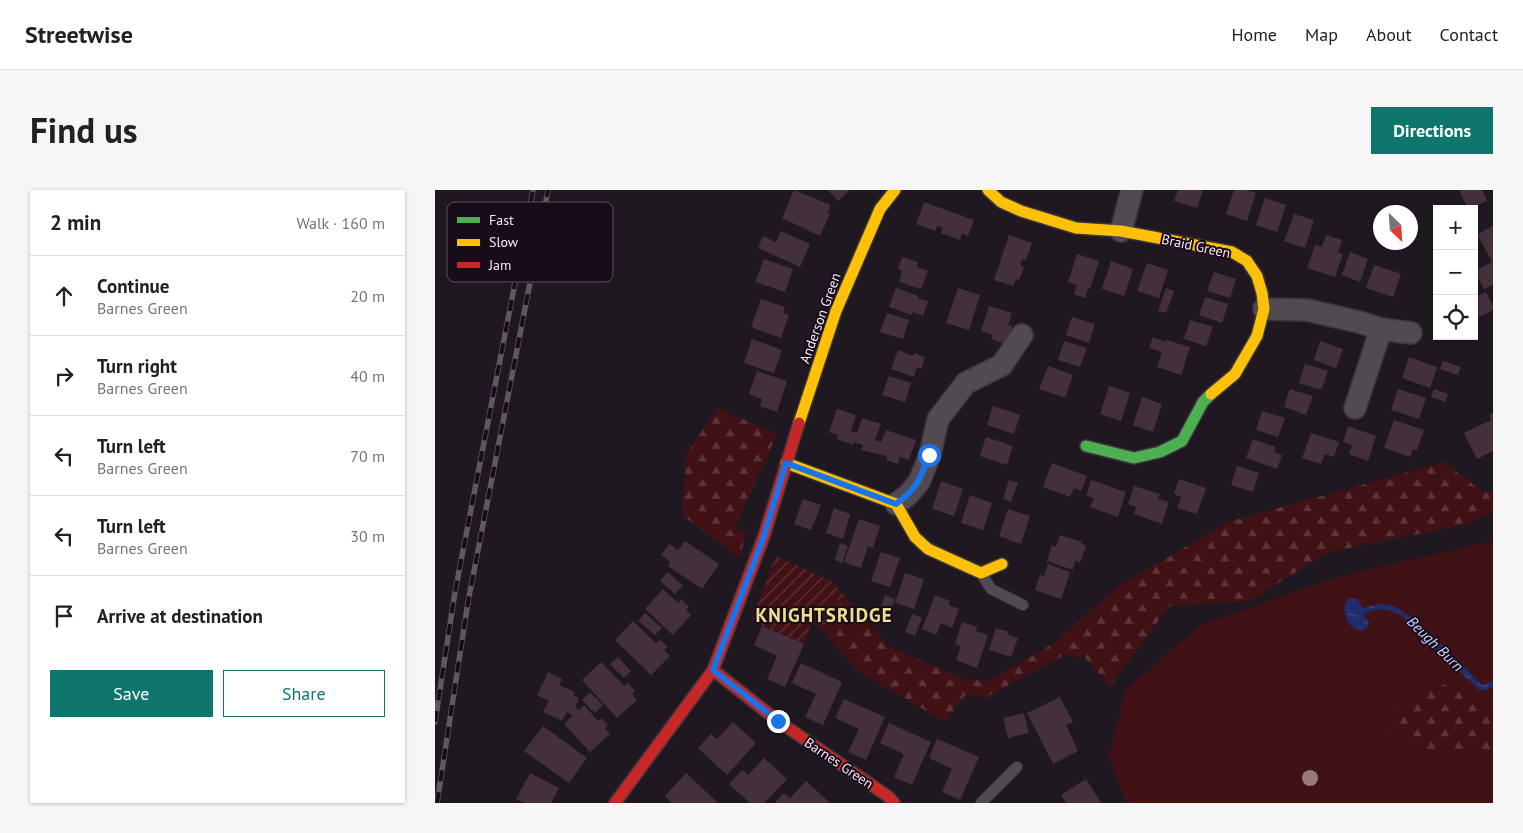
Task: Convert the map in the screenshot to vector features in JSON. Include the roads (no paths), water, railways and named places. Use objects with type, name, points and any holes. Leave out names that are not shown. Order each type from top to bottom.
[{"type":"street","name":"Anderson Green","points":[[786,463],[836,311],[879,209],[895,190]]},
{"type":"street","name":"Braid Green","points":[[988,190],[1001,202],[1021,211],[1077,228],[1121,231],[1232,252],[1247,261],[1257,276],[1263,293],[1264,309],[1257,336],[1235,374],[1203,402],[1182,441],[1161,452],[1133,458],[1085,446]]},
{"type":"street","points":[[1121,231],[1132,190]]},
{"type":"street","points":[[1264,309],[1307,310],[1381,329],[1411,333]]},
{"type":"street","points":[[1355,408],[1381,329]]},
{"type":"street","points":[[896,504],[908,495],[919,482],[929,455],[938,419],[966,383],[1002,365],[1022,334]]},
{"type":"street","points":[[615,803],[713,670],[764,536],[786,463],[896,504],[915,537],[928,550],[981,573],[1002,564]]},
{"type":"street","name":"Barnes Green","points":[[713,670],[778,721],[889,797],[893,803]]},
{"type":"lane","points":[[981,573],[991,589],[1023,606]]},
{"type":"lane","points":[[981,803],[1017,767]]},
{"type":"water","name":"Beugh Burn","points":[[1349,598],[1357,599],[1363,608],[1382,604],[1389,605],[1410,616],[1482,685],[1493,681],[1493,686],[1486,690],[1479,690],[1402,616],[1388,610],[1378,609],[1364,613],[1369,623],[1367,628],[1361,631],[1356,629],[1347,621],[1345,613],[1345,604]]},
{"type":"railway","points":[[531,202],[533,190]]},
{"type":"railway","points":[[546,202],[548,190]]},
{"type":"railway","points":[[435,722],[455,592],[515,282]]},
{"type":"railway","points":[[437,803],[468,602],[530,282]]},
{"type":"district","name":"KNIGHTSRIDGE","points":[[824,615]]}]
